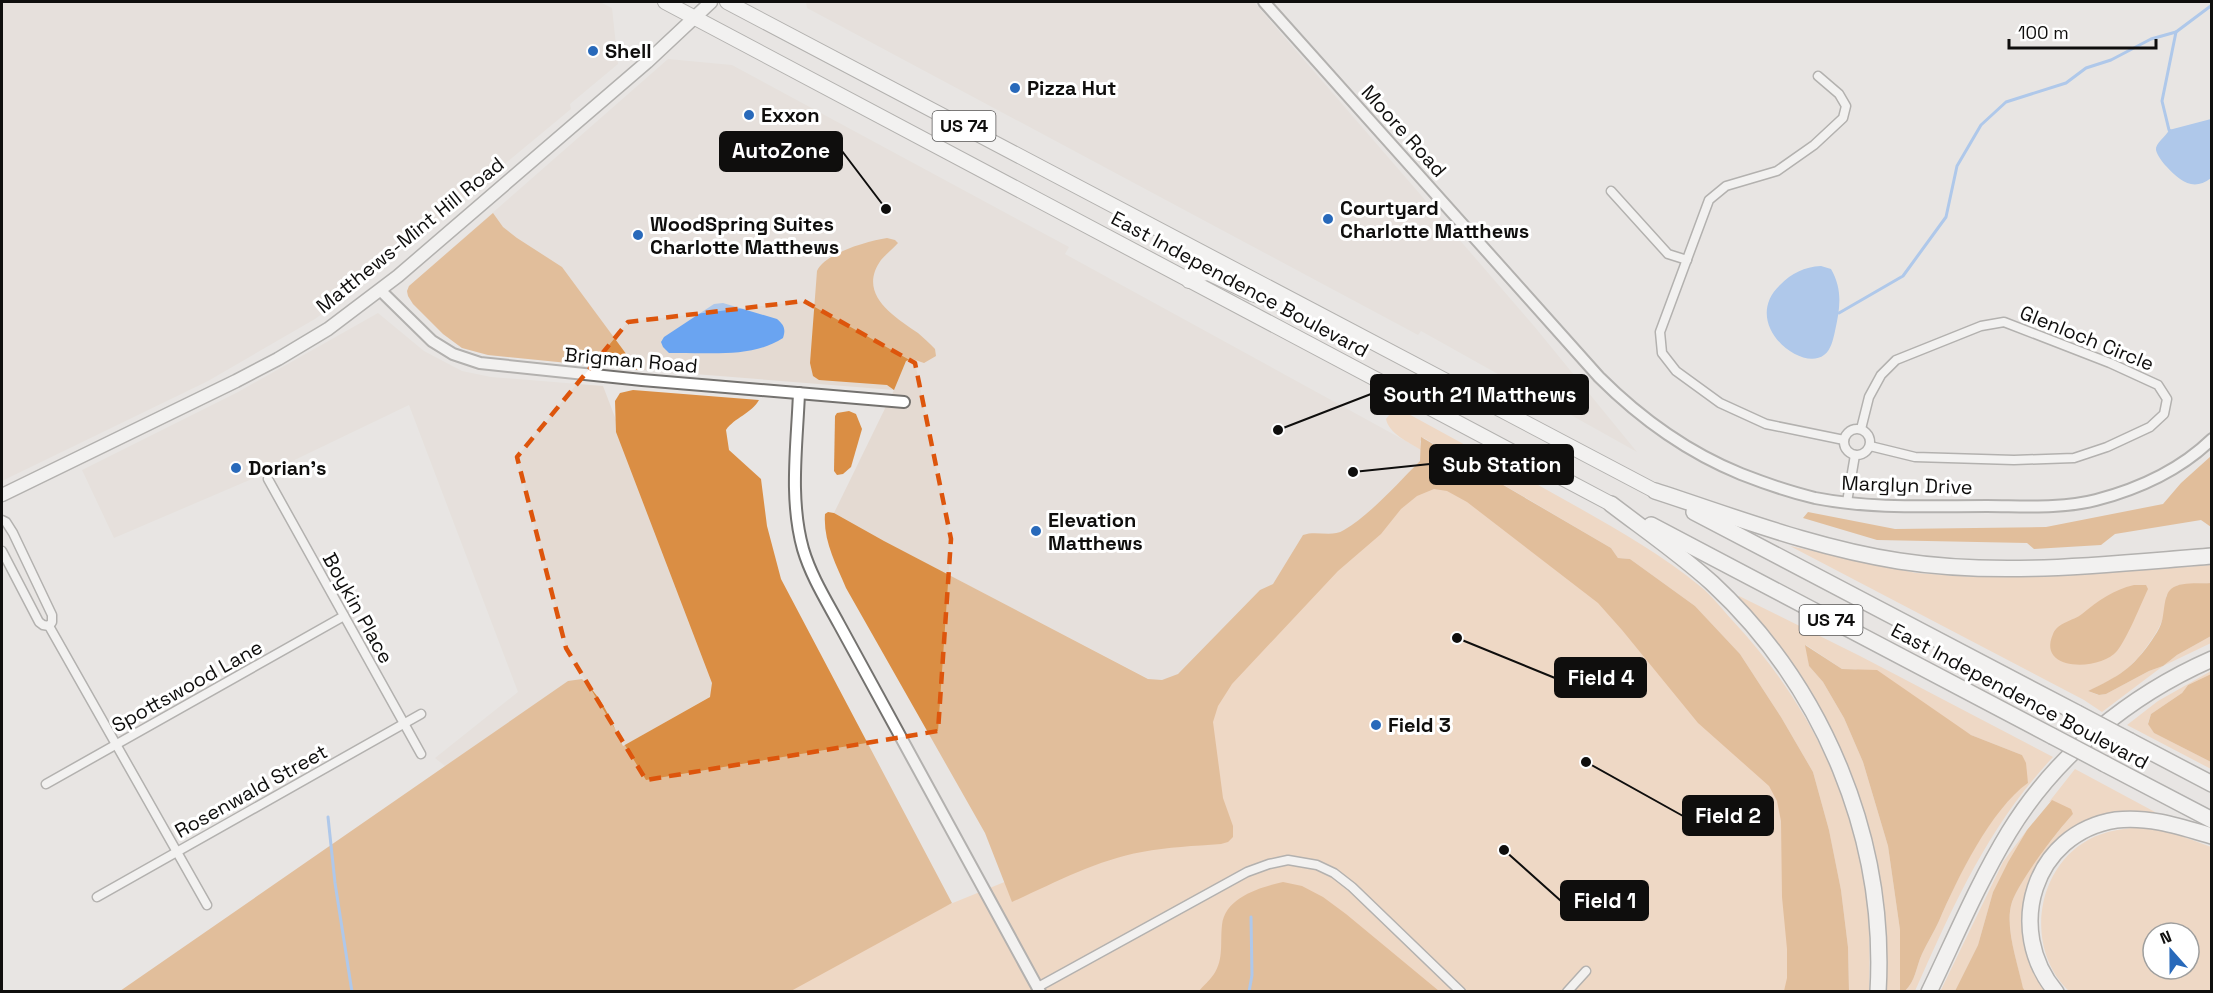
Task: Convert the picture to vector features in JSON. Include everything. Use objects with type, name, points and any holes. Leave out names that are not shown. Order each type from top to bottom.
[{"type":"highway","name":"East Independence Boulevard","points":[[665,2],[2211,820]]},
{"type":"highway","name":"East Independence Boulevard","points":[[727,2],[2211,784]]},
{"type":"highway","points":[[1189,281],[1203,274],[1214,275],[1252,294],[1333,321]]},
{"type":"highway","points":[[1655,491],[1821,544],[1866,555],[1919,563],[1973,568],[2037,568],[2211,556]]},
{"type":"highway","points":[[1611,504],[1688,562],[1737,608],[1780,661],[1815,716],[1843,774],[1863,837],[1876,903],[1880,969],[1878,992]]},
{"type":"highway","points":[[1929,992],[1993,859],[2030,801],[2053,773],[2078,748],[2133,703],[2163,684],[2211,659]]},
{"type":"highway","points":[[2056,992],[2043,974],[2033,951],[2029,914],[2039,878],[2060,848],[2091,828],[2127,819],[2160,822],[2211,836]]},
{"type":"main road","name":"Matthews-Mint Hill Road","points":[[2,495],[278,359],[328,329],[380,290],[647,62],[711,2]]},
{"type":"street","name":"Moore Road","points":[[1264,2],[1564,338]]},
{"type":"street","points":[[1818,76],[1839,94],[1846,106],[1843,118],[1814,145],[1778,171],[1726,186],[1709,201],[1660,332],[1662,353],[1676,371],[1720,403],[1766,424],[1844,440]]},
{"type":"street","points":[[1611,191],[1668,254],[1687,260]]},
{"type":"street","name":"Brigman Road","points":[[380,290],[432,341],[453,354],[480,363],[904,402]]},
{"type":"street","name":"Glenloch Circle","points":[[1861,429],[1869,397],[1881,375],[1896,360],[1981,326],[2004,322],[2110,363],[2158,385],[2167,399],[2164,414],[2150,427],[2107,447],[2074,458],[2014,460],[1916,457],[1870,446]]},
{"type":"street","name":"Marglyn Drive","points":[[1564,338],[1599,377],[1631,407],[1685,446],[1724,467],[1814,498],[1908,507],[2066,505],[2094,500],[2130,489],[2162,475],[2202,448],[2211,439]]},
{"type":"street","points":[[799,393],[796,505],[800,538],[810,568],[838,624],[1039,989],[1247,872],[1269,864],[1288,861],[1317,865],[1342,878],[1461,992]]},
{"type":"street","points":[[1861,429],[1869,436],[1870,446],[1865,452],[1855,455],[1847,450],[1844,440],[1850,431],[1861,429]]},
{"type":"street","points":[[1847,502],[1855,455]]},
{"type":"street","name":"Boykin Place","points":[[268,479],[421,754]]},
{"type":"street","points":[[2,520],[13,533],[52,615],[52,622],[49,626]]},
{"type":"street","points":[[2,551],[39,622],[49,626]]},
{"type":"street","name":"Spottswood Lane","points":[[46,783],[344,616]]},
{"type":"street","points":[[49,626],[207,905]]},
{"type":"street","name":"Rosenwald Street","points":[[97,897],[421,714]]},
{"type":"street","points":[[1567,992],[1586,971]]},
{"type":"highlighted area","points":[[804,301],[915,363],[951,539],[938,731],[646,780],[566,648],[517,457],[628,322]]},
{"type":"shaded area","points":[[2,2],[600,2],[612,8],[618,64],[570,104],[571,109],[315,319],[208,381],[2,481]]},
{"type":"shaded area","points":[[806,2],[1254,2],[1534,326],[1637,452],[1421,331],[1418,335],[807,8]]},
{"type":"shaded area","points":[[668,59],[732,65],[1069,247],[1065,254],[1435,457],[1172,691],[833,515],[894,390],[606,367],[488,355],[462,348],[443,334],[413,304],[408,296],[409,286]]},
{"type":"shaded area","points":[[493,213],[503,227],[517,238],[562,267],[638,370],[488,355],[462,348],[443,334],[413,304],[408,296],[409,286]]},
{"type":"shaded area","points":[[887,238],[898,243],[881,260],[875,272],[873,283],[876,294],[889,311],[935,349],[936,356],[924,363],[912,359],[906,361],[894,390],[887,385],[819,380],[813,376],[810,363],[817,271],[838,253]]},
{"type":"shaded area","points":[[378,313],[424,351],[462,371],[491,377],[603,386],[720,691],[504,814],[435,758],[518,692],[409,405],[280,467],[114,538],[82,470],[238,392]]},
{"type":"shaded area","points":[[633,390],[759,400],[726,430],[729,450],[761,479],[767,526],[781,579],[952,903],[791,991],[120,991],[568,681],[582,679],[590,687],[606,711],[623,746],[710,697],[712,683],[616,432],[615,401],[620,393]]},
{"type":"shaded area","points":[[1393,410],[1405,412],[1424,422],[1649,549],[1705,591],[1756,647],[1798,706],[1832,770],[1845,804],[1863,874],[1867,903],[1869,991],[1849,991],[1848,947],[1841,890],[1829,830],[1813,772],[1740,654],[1695,606],[1630,559],[1618,558],[1611,548],[1424,438],[1420,441],[1421,450],[1400,437],[1391,429],[1386,419]]},
{"type":"shaded area","points":[[849,411],[856,414],[862,429],[851,467],[843,474],[837,475],[834,471],[835,416],[837,413]]},
{"type":"shaded area","points":[[1421,437],[1611,548],[1618,558],[1630,559],[1695,606],[1740,654],[1813,772],[1829,830],[1841,890],[1848,947],[1849,991],[1784,991],[1787,978],[1787,949],[1782,897],[1781,821],[1777,801],[1769,786],[1698,723],[1598,603],[1467,502],[1447,491],[1434,489],[1417,496],[1401,509],[1381,534],[1338,571],[1232,684],[1218,706],[1213,722],[1223,798],[1233,826],[1233,837],[1228,842],[1162,849],[1125,856],[1076,873],[1012,902],[985,833],[846,588],[828,543],[825,514],[834,513],[1148,679],[1162,680],[1178,674],[1260,590],[1273,584],[1303,535],[1339,532],[1354,524],[1374,507],[1420,461]]},
{"type":"shaded area","points":[[2211,456],[2211,527],[2201,520],[2115,534],[2101,545],[2034,549],[2027,543],[1877,540],[1803,518],[1808,512],[1895,529],[2046,527],[2163,504],[2181,483]]},
{"type":"shaded area","points":[[1435,457],[1768,728],[1828,992],[734,992],[1201,802],[1172,691]]},
{"type":"shaded area","points":[[1790,546],[1916,573],[1974,577],[2100,573],[2211,565],[2211,583],[2178,585],[2166,596],[2166,608],[2161,624],[2138,658],[2117,676],[2088,691],[2098,695],[2106,694],[2163,666],[2102,712],[2084,700]]},
{"type":"shaded area","points":[[2211,583],[2211,636],[2177,655],[2163,666],[2106,694],[2099,695],[2088,691],[2124,671],[2145,650],[2160,626],[2168,592],[2171,589],[2184,584]]},
{"type":"shaded area","points":[[2134,585],[2146,585],[2148,589],[2117,651],[2109,658],[2085,664],[2073,664],[2054,656],[2050,646],[2053,634],[2058,627],[2106,596]]},
{"type":"shaded area","points":[[1739,596],[1860,656],[2053,757],[2030,783],[1991,839],[1943,928],[1915,991],[1905,991],[1914,978],[1922,954],[1965,866],[1988,827],[2014,795],[2028,783],[2022,755],[1971,735],[1856,669],[1842,669],[1806,645],[1809,666],[1823,682],[1844,718],[1863,762],[1888,846],[1900,930],[1900,991],[1885,991],[1883,917],[1878,880],[1862,809],[1850,775],[1836,741],[1815,703],[1736,599]]},
{"type":"shaded area","points":[[2211,636],[2211,643],[2163,666],[2177,655]]},
{"type":"shaded area","points":[[1805,645],[1842,669],[1877,670],[1971,735],[2022,755],[2026,763],[2028,783],[2001,810],[1976,846],[1905,991],[1900,991],[1900,930],[1888,846],[1863,762],[1844,718],[1823,682],[1809,666]]},
{"type":"shaded area","points":[[2211,671],[2211,674],[2188,685],[2182,693],[2151,714],[2148,723],[2154,733],[2211,762],[2211,769],[2127,725],[2158,701]]},
{"type":"shaded area","points":[[2212,674],[2211,762],[2154,733],[2148,724],[2151,714],[2182,693],[2188,685]]},
{"type":"shaded area","points":[[2075,769],[2155,812],[2077,831],[2028,906],[2051,991],[2025,991],[2011,933],[2012,902],[2030,870],[2073,814],[2052,801],[2049,802]]},
{"type":"shaded area","points":[[2052,800],[2071,809],[2073,814],[2030,869],[2016,893],[2010,912],[2013,945],[2025,991],[1955,991],[1978,945],[1993,892],[2008,862],[2027,830]]},
{"type":"shaded area","points":[[2146,827],[2163,829],[2211,847],[2211,990],[2070,992],[2056,975],[2046,955],[2042,934],[2042,912],[2047,890],[2056,871],[2070,853],[2088,840],[2124,829]]},
{"type":"shaded area","points":[[2027,830],[1993,892],[1978,945],[1955,991],[1940,992],[2003,862]]},
{"type":"shaded area","points":[[1283,882],[1302,886],[1323,897],[1439,991],[1199,991],[1217,968],[1222,925],[1230,907],[1237,900],[1255,890]]},
{"type":"water","points":[[2211,119],[2211,178],[2198,184],[2187,183],[2165,165],[2156,147],[2169,130]]},
{"type":"water","points":[[1821,266],[1831,269],[1835,277],[1839,292],[1839,307],[1830,348],[1824,355],[1814,359],[1789,351],[1778,341],[1770,329],[1767,314],[1769,300],[1789,277],[1804,269]]},
{"type":"water","points":[[723,303],[777,319],[784,327],[783,338],[770,345],[743,352],[669,353],[663,347],[661,342],[664,337],[714,304]]},
{"type":"waterway","points":[[1839,313],[1903,276],[1946,217],[1957,166],[1981,125],[2006,102],[2066,83],[2086,68],[2111,60],[2151,39],[2176,32],[2212,5]]},
{"type":"waterway","points":[[2171,131],[2162,101],[2176,32]]},
{"type":"waterway","points":[[328,817],[335,883],[352,992]]},
{"type":"waterway","points":[[1249,992],[1252,975],[1251,917]]},
{"type":"place","name":"Shell","points":[[593,51]]},
{"type":"place","name":"Pizza Hut","points":[[1015,88]]},
{"type":"place","name":"Exxon","points":[[749,115]]},
{"type":"place","name":"AutoZone","points":[[886,209]]},
{"type":"place","name":"Courtyard Charlotte Matthews","points":[[1328,219]]},
{"type":"place","name":"WoodSpring Suites Charlotte Matthews","points":[[638,235]]},
{"type":"place","name":"South 21 Matthews","points":[[1278,430]]},
{"type":"place","name":"Dorian's","points":[[236,468]]},
{"type":"place","name":"Sub Station","points":[[1353,472]]},
{"type":"place","name":"Elevation Matthews","points":[[1036,531]]},
{"type":"place","name":"Field 4","points":[[1457,638]]},
{"type":"place","name":"Field 3","points":[[1376,725]]},
{"type":"place","name":"Field 2","points":[[1586,762]]},
{"type":"place","name":"Field 1","points":[[1504,850]]}]
